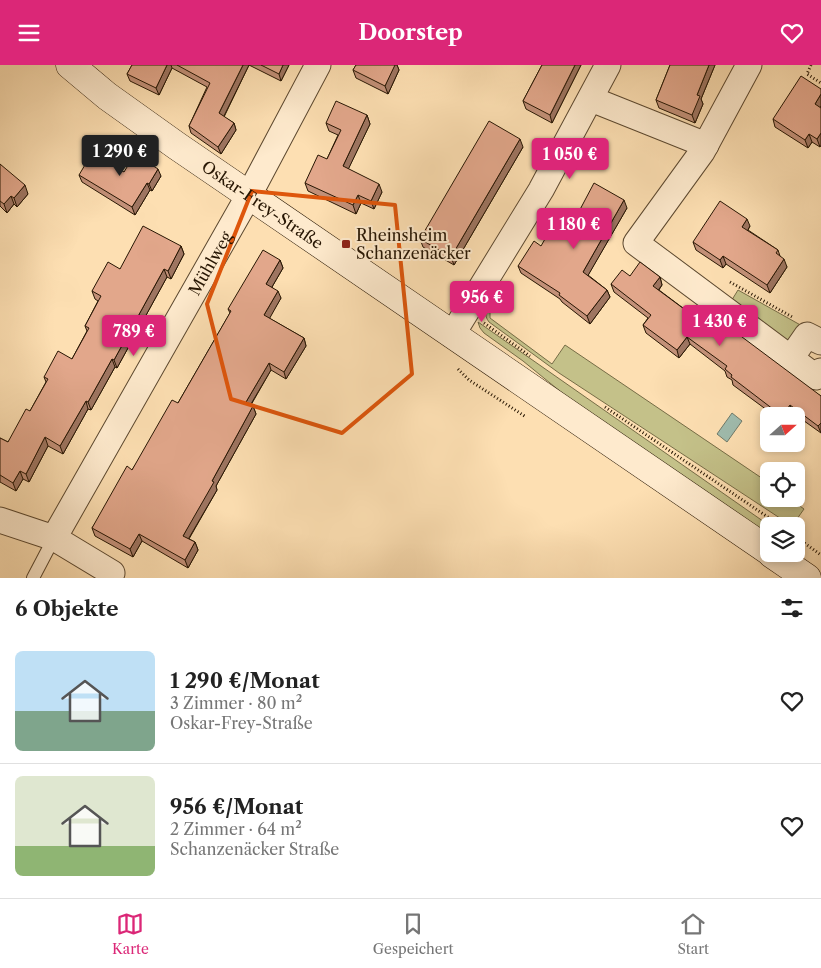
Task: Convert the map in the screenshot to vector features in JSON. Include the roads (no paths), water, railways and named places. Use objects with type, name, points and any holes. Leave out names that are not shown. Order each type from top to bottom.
[{"type":"street","name":"Oskar-Frey-Straße","points":[[70,65],[107,96],[249,195],[760,545]]},
{"type":"street","name":"Mühlweg","points":[[54,538],[249,195],[318,65]]},
{"type":"street","points":[[452,335],[541,189],[608,65]]},
{"type":"street","points":[[749,65],[706,145],[636,243],[816,377],[821,371]]},
{"type":"street","points":[[591,99],[706,145]]},
{"type":"street","points":[[791,358],[808,335],[821,342]]},
{"type":"street","points":[[0,520],[54,538],[112,573]]},
{"type":"street","points":[[784,562],[807,578]]},
{"type":"lane","points":[[33,578],[54,538]]},
{"type":"place","name":"Rheinsheim Schanzenäcker","points":[[346,244]]}]
